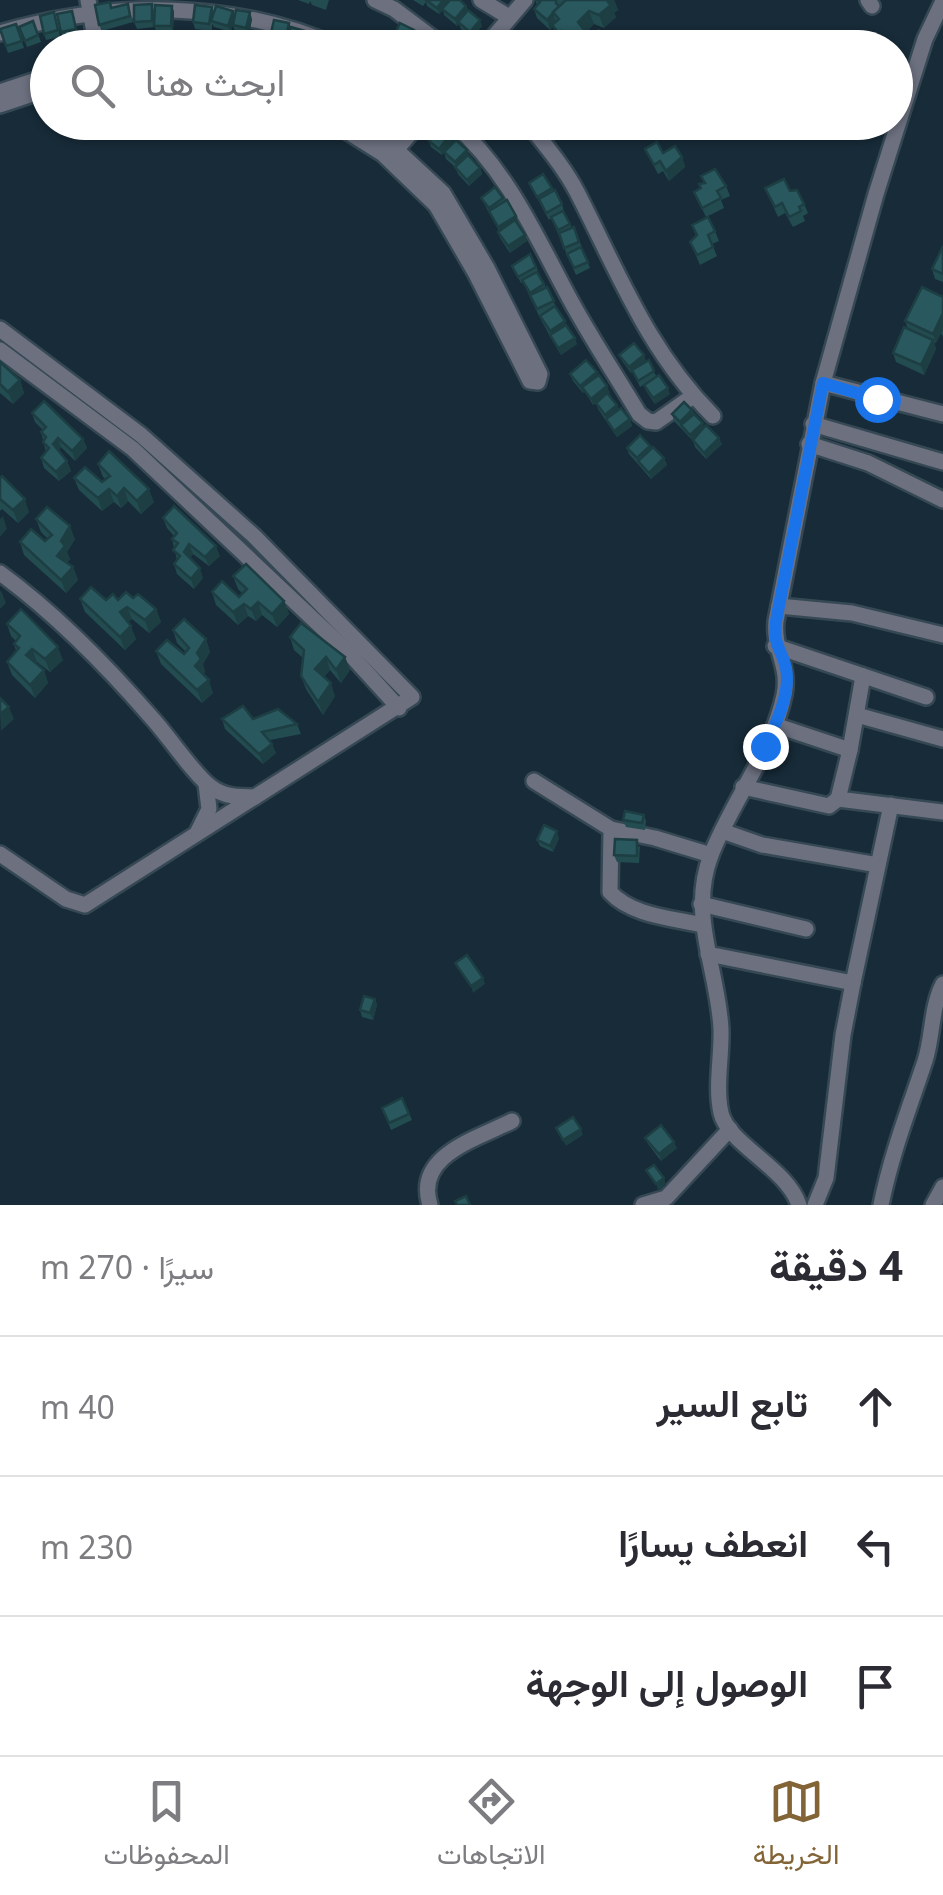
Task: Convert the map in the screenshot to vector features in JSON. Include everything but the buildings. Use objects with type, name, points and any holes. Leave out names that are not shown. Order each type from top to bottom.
[{"type":"street","points":[[375,0],[422,30]]},
{"type":"street","points":[[481,0],[510,17]]},
{"type":"street","points":[[499,30],[525,0]]},
{"type":"street","points":[[913,77],[943,0]]},
{"type":"street","points":[[0,33],[89,3],[174,1],[241,9],[308,30]]},
{"type":"street","points":[[89,3],[94,30]]},
{"type":"street","points":[[0,92],[30,82]]},
{"type":"street","points":[[0,105],[30,95]]},
{"type":"street","points":[[361,140],[383,154],[436,205],[530,381],[538,382],[540,374],[487,268],[443,192],[382,140]]},
{"type":"street","points":[[396,150],[405,140]]},
{"type":"street","points":[[469,140],[527,213],[565,290],[639,414],[656,422],[694,396]]},
{"type":"street","points":[[540,140],[576,190],[642,325],[713,416]]},
{"type":"street","points":[[799,1205],[792,1188],[730,1129],[720,1110],[721,1025],[702,925],[702,881],[722,831],[775,725],[786,676],[775,646],[779,606],[813,424],[893,140]]},
{"type":"street","points":[[0,329],[141,435],[240,524],[406,702]]},
{"type":"street","points":[[0,350],[133,449],[406,702]]},
{"type":"street","points":[[823,383],[943,414]]},
{"type":"street","points":[[813,424],[943,462]]},
{"type":"street","points":[[809,444],[868,463],[943,500]]},
{"type":"street","points":[[0,573],[104,663],[180,748],[206,784],[226,795],[255,797]]},
{"type":"street","points":[[779,606],[852,613],[943,635]]},
{"type":"street","points":[[775,646],[926,697]]},
{"type":"street","points":[[743,787],[828,806],[838,798],[864,676]]},
{"type":"street","points":[[0,854],[66,899],[85,905],[406,702]]},
{"type":"street","points":[[857,715],[943,739]]},
{"type":"street","points":[[775,725],[850,750]]},
{"type":"street","points":[[534,781],[611,829],[711,855]]},
{"type":"street","points":[[194,837],[209,809],[206,784]]},
{"type":"street","points":[[838,798],[943,812]]},
{"type":"street","points":[[815,1205],[826,1178],[843,1035],[890,804]]},
{"type":"street","points":[[611,829],[610,892],[620,902],[702,925]]},
{"type":"street","points":[[722,831],[762,845],[878,865]]},
{"type":"street","points":[[701,904],[806,928]]},
{"type":"street","points":[[708,954],[854,983]]},
{"type":"street","points":[[881,1205],[897,1138],[926,1058],[943,984]]},
{"type":"street","points":[[430,1205],[427,1184],[436,1164],[447,1154],[512,1121]]},
{"type":"street","points":[[643,1205],[666,1198],[730,1129]]},
{"type":"street","points":[[933,1205],[943,1187]]},
{"type":"route","points":[[765,746],[785,691],[786,667],[774,637],[823,383],[877,399]]}]
